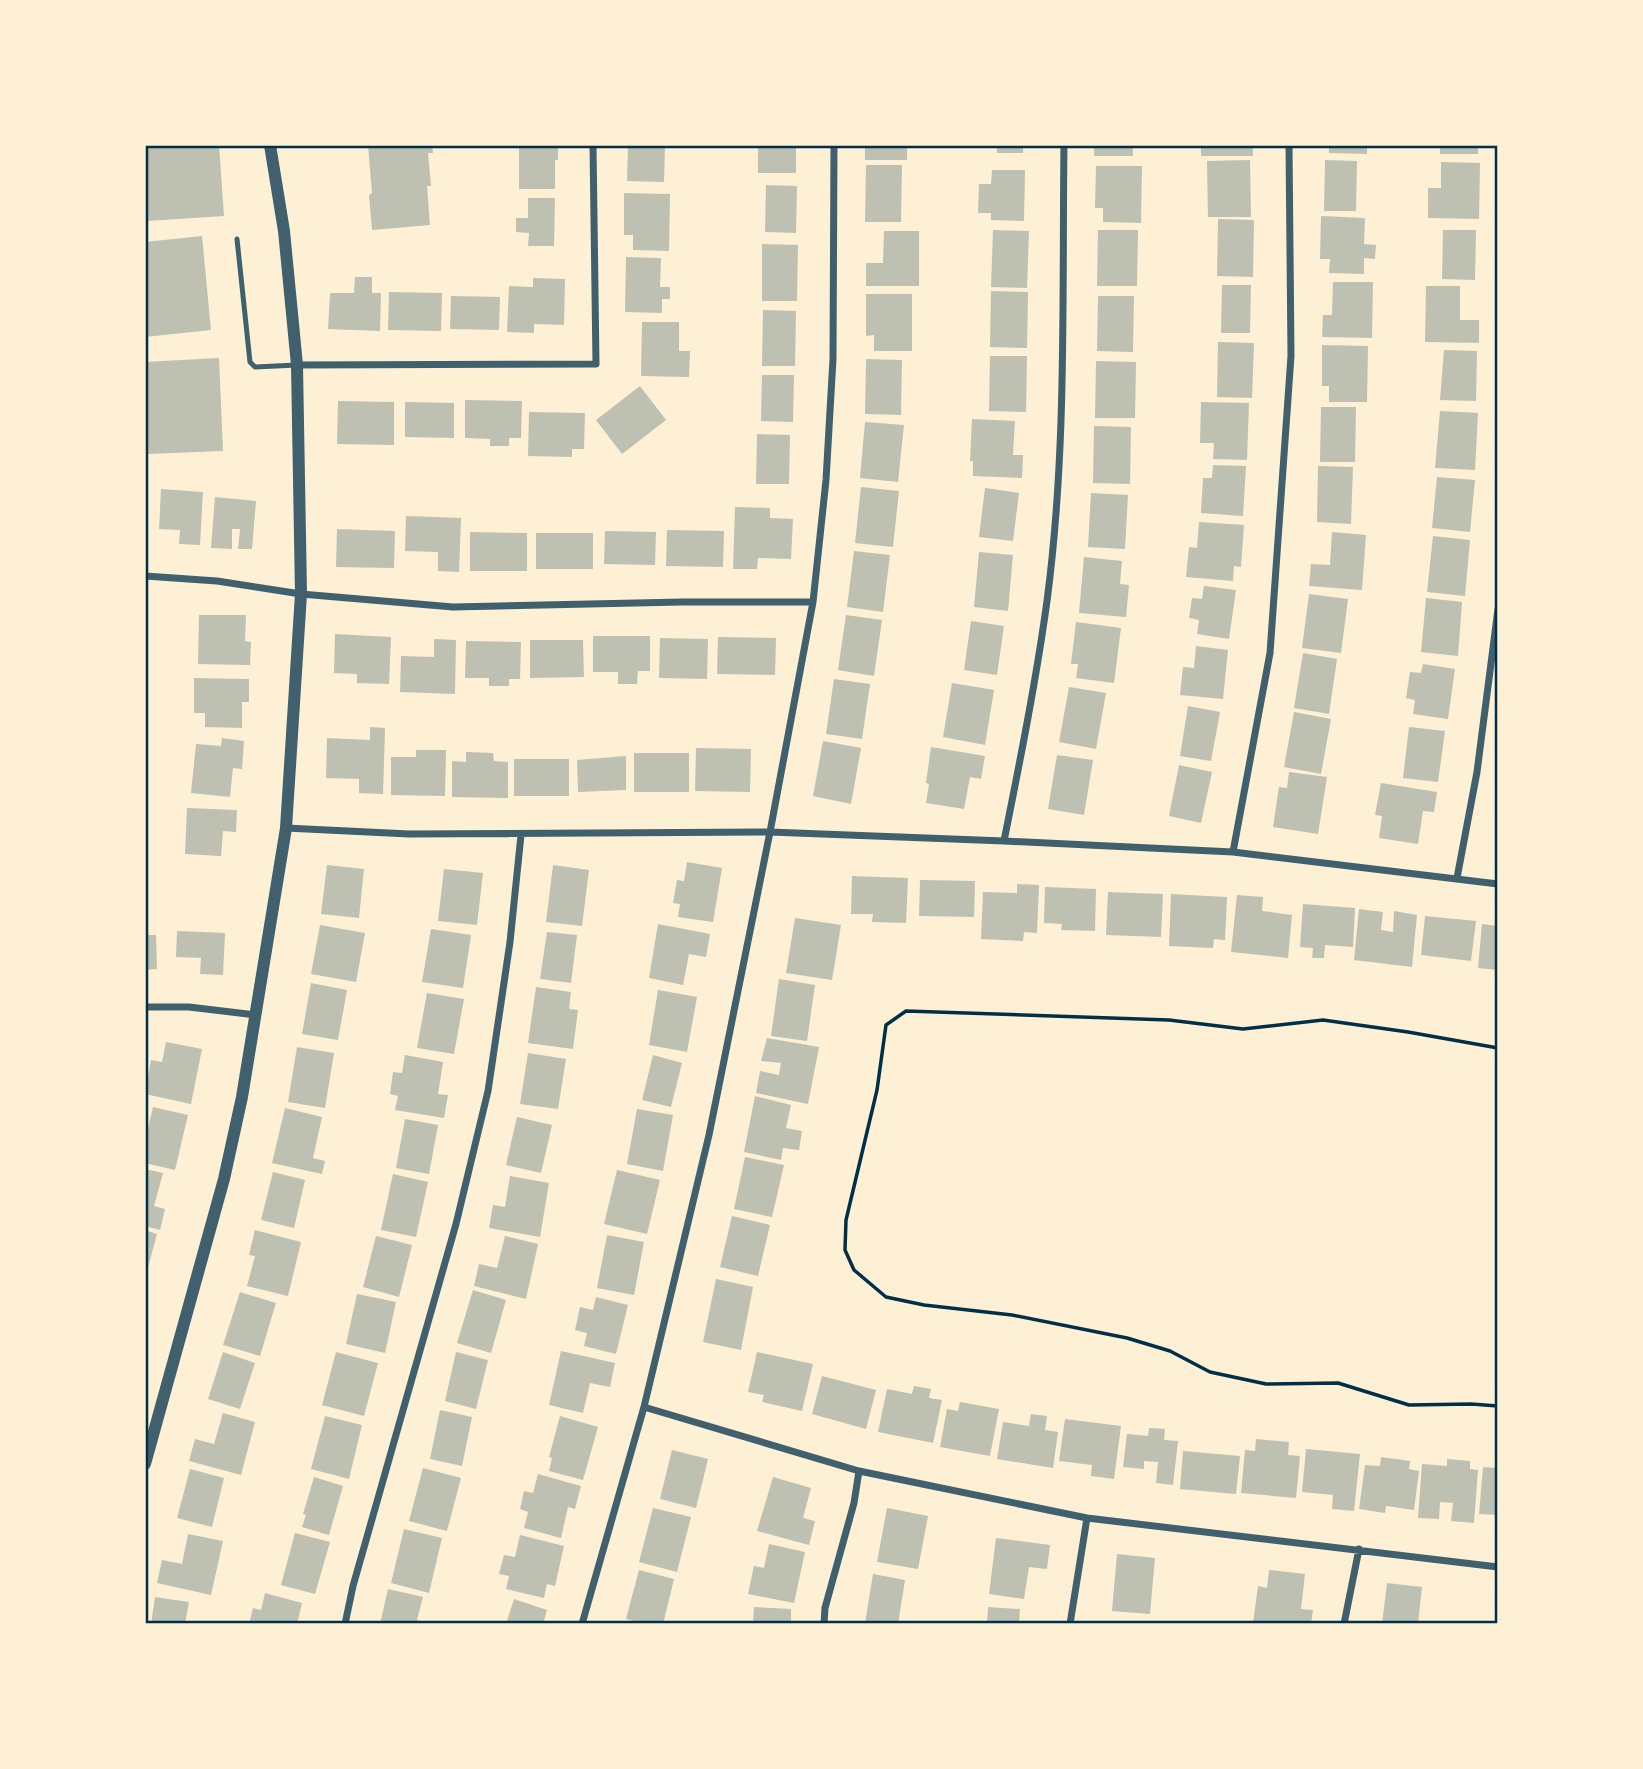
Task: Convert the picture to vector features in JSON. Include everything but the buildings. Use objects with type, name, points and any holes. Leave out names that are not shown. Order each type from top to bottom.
[{"type":"street","points":[[145,1464],[224,1179],[257,1015],[285,828],[301,594],[297,365],[284,229],[270,145]]},
{"type":"street","points":[[297,365],[596,364],[593,145]]},
{"type":"street","points":[[582,1624],[644,1407],[676,1282],[709,1135],[813,602],[826,480],[833,359],[834,145]]},
{"type":"street","points":[[1004,841],[1047,600],[1056,495],[1063,352],[1064,145]]},
{"type":"street","points":[[1233,852],[1270,653],[1291,356],[1289,145]]},
{"type":"street","points":[[145,576],[217,581],[301,594],[453,607],[682,601],[813,602]]},
{"type":"street","points":[[1457,878],[1477,772],[1498,609]]},
{"type":"street","points":[[285,828],[409,834],[520,835],[770,832],[1004,841],[1233,852],[1498,884]]},
{"type":"street","points":[[345,1624],[456,1224],[488,1091],[510,942],[520,835]]},
{"type":"street","points":[[145,1007],[188,1007],[257,1015]]},
{"type":"street","points":[[644,1407],[859,1471],[1087,1518],[1498,1567]]},
{"type":"street","points":[[824,1624],[825,1608],[854,1503],[859,1471]]},
{"type":"street","points":[[1070,1624],[1087,1518]]},
{"type":"street","points":[[1344,1624],[1359,1549]]},
{"type":"lane","points":[[237,240],[250,362],[254,367],[297,365]]},
{"type":"path","points":[[1498,1048],[1323,1020],[1243,1029],[1169,1020],[906,1011],[886,1025],[877,1090],[846,1220],[845,1250],[854,1270],[886,1297],[924,1305],[1012,1315],[1128,1338],[1170,1351],[1210,1372],[1266,1384],[1338,1383],[1409,1405],[1498,1406]]}]
